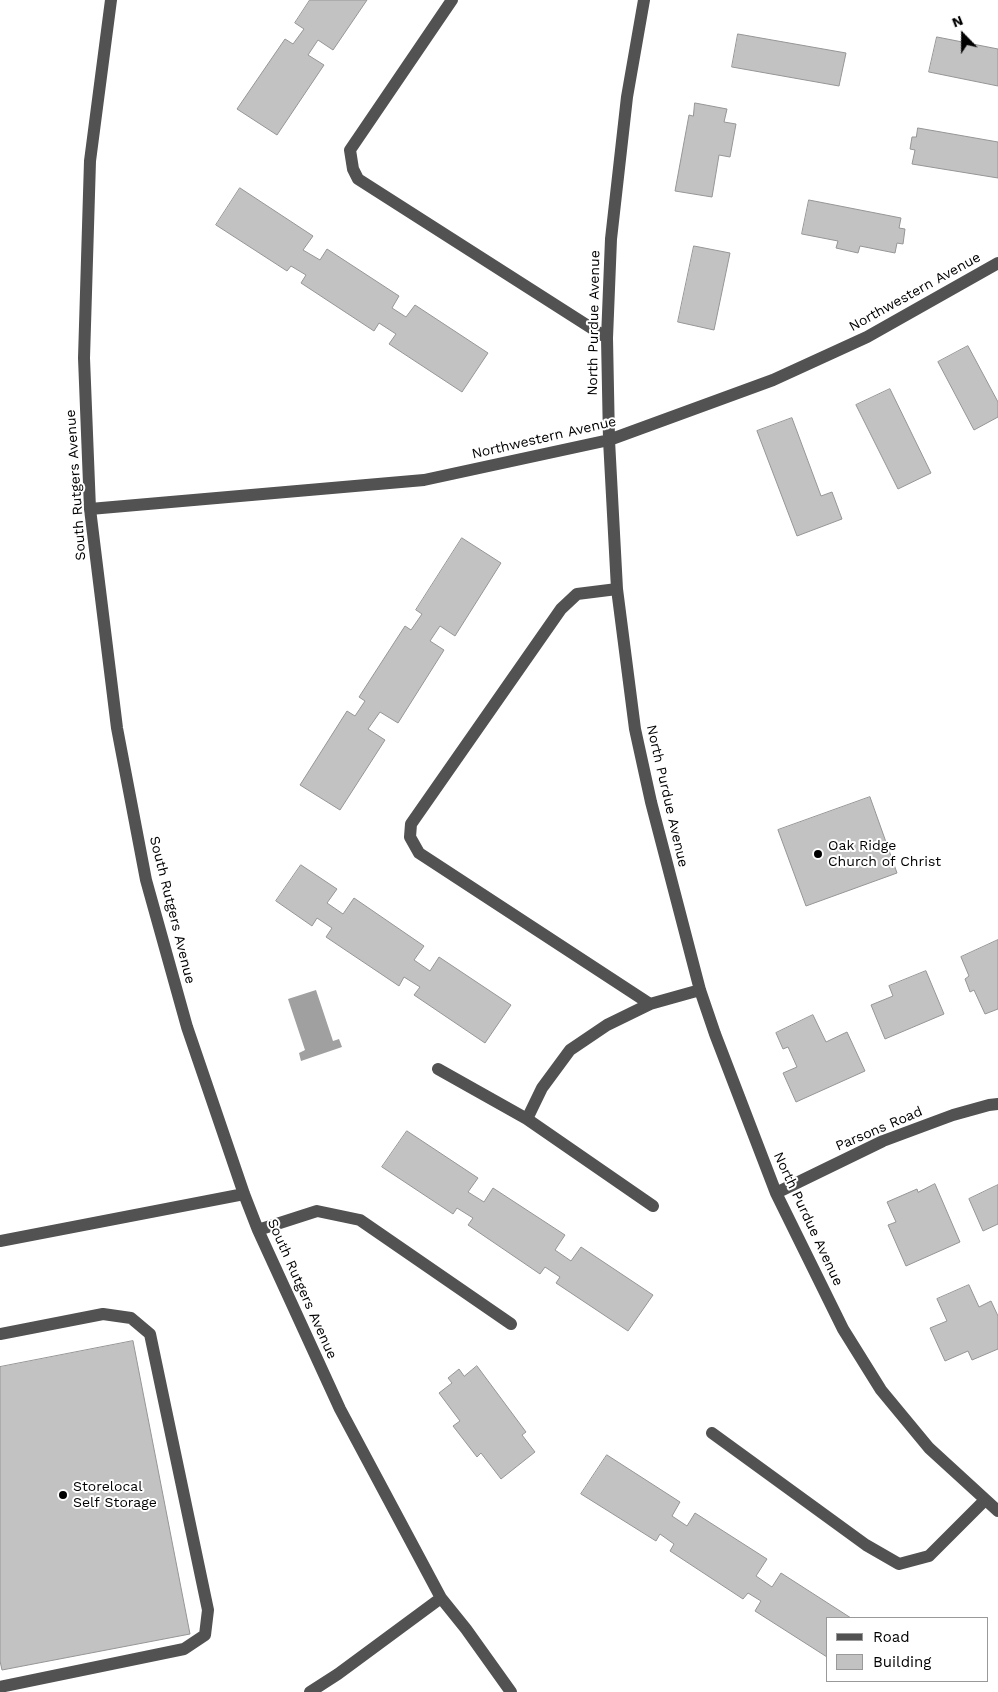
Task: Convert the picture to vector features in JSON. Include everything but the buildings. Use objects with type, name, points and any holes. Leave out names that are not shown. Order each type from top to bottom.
[{"type":"street","name":"South Rutgers Avenue","points":[[111,0],[90,161],[84,358],[90,509],[117,728],[146,880],[187,1027],[258,1230],[340,1409],[441,1598],[466,1629],[510,1692]]},
{"type":"street","points":[[452,0],[350,150],[353,169],[358,179],[607,338]]},
{"type":"street","name":"North Purdue Avenue","points":[[644,0],[627,97],[611,239],[607,338],[609,440],[617,589],[635,729],[651,802],[700,990],[715,1034],[776,1192],[842,1329],[881,1390],[929,1448],[998,1511]]},
{"type":"street","name":"Northwestern Avenue","points":[[90,509],[424,480],[609,440],[773,380],[867,338],[998,263]]},
{"type":"street","points":[[617,589],[577,594],[561,609],[411,824],[410,837],[419,852],[650,1004]]},
{"type":"street","points":[[527,1119],[542,1088],[570,1050],[608,1025],[650,1004],[700,990]]},
{"type":"street","points":[[438,1068],[527,1119],[653,1206]]},
{"type":"street","name":"Parsons Road","points":[[776,1192],[883,1141],[953,1115],[998,1104]]},
{"type":"street","points":[[0,1242],[244,1194]]},
{"type":"street","points":[[258,1230],[317,1211],[360,1220],[511,1324]]},
{"type":"street","points":[[0,1334],[103,1314],[131,1318],[150,1334],[208,1610],[205,1635],[184,1649],[0,1687]]},
{"type":"street","points":[[712,1433],[866,1544],[899,1564],[929,1556],[985,1500]]},
{"type":"street","points":[[310,1692],[338,1674],[441,1598]]},
{"type":"shaded area","points":[[316,990],[333,1041],[339,1039],[342,1047],[301,1061],[299,1053],[305,1050],[288,999]]},
{"type":"place","name":"Oak Ridge Church of Christ","points":[[818,854]]},
{"type":"place","name":"Storelocal Self Storage","points":[[63,1495]]}]
